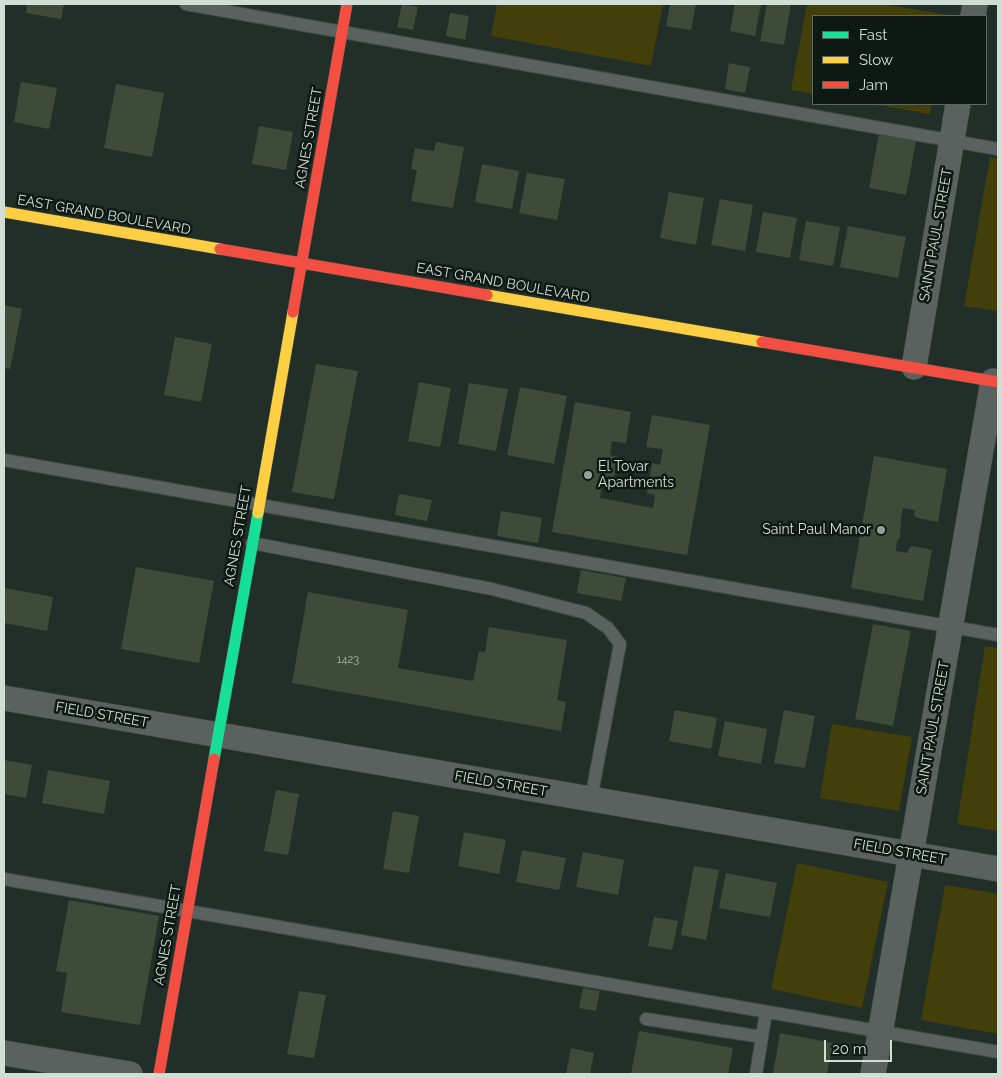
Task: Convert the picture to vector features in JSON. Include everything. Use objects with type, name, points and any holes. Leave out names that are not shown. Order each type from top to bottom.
[{"type":"street","name":"AGNES STREET","points":[[159,1074],[347,4]]},
{"type":"street","name":"SAINT PAUL STREET","points":[[914,367],[958,105]]},
{"type":"street","name":"EAST GRAND BOULEVARD","points":[[4,212],[302,265],[996,382]]},
{"type":"street","name":"SAINT PAUL STREET","points":[[873,1074],[950,626],[996,382]]},
{"type":"street","name":"FIELD STREET","points":[[4,698],[998,870]]},
{"type":"street","points":[[4,1053],[130,1074]]},
{"type":"lane","points":[[186,4],[998,149]]},
{"type":"lane","points":[[4,460],[998,635]]},
{"type":"lane","points":[[252,543],[492,589],[586,613],[608,628],[620,644],[591,799]]},
{"type":"lane","points":[[4,879],[998,1052]]},
{"type":"lane","points":[[756,1074],[766,1012]]},
{"type":"lane","points":[[646,1019],[762,1037]]},
{"type":"shaded area","points":[[497,4],[663,4],[651,66],[491,36]]},
{"type":"shaded area","points":[[807,4],[882,4],[948,15],[812,15],[812,94],[791,90]]},
{"type":"shaded area","points":[[877,105],[932,105],[930,114]]},
{"type":"shaded area","points":[[990,157],[998,159],[998,311],[964,306]]},
{"type":"shaded area","points":[[985,646],[998,648],[998,831],[957,824]]},
{"type":"shaded area","points":[[832,724],[912,737],[899,811],[820,798]]},
{"type":"shaded area","points":[[797,863],[888,882],[862,1008],[771,989]]},
{"type":"shaded area","points":[[945,885],[998,894],[998,1034],[921,1020]]},
{"type":"building","points":[[27,4],[64,4],[61,19],[26,13]]},
{"type":"building","points":[[402,4],[418,7],[413,30],[397,27]]},
{"type":"building","points":[[670,4],[696,4],[691,30],[666,26]]},
{"type":"building","points":[[735,4],[761,4],[755,36],[730,31]]},
{"type":"building","points":[[767,4],[791,4],[784,45],[760,41]]},
{"type":"building","points":[[450,13],[469,16],[465,40],[446,36]]},
{"type":"building","points":[[729,63],[750,67],[745,93],[725,89]]},
{"type":"building","points":[[21,82],[57,88],[49,129],[14,122]]},
{"type":"building","points":[[116,84],[164,93],[152,157],[104,148]]},
{"type":"building","points":[[259,126],[293,132],[286,170],[252,164]]},
{"type":"building","points":[[879,134],[916,141],[906,195],[869,188]]},
{"type":"building","points":[[436,142],[464,147],[453,208],[411,201],[417,170],[411,169],[415,148],[434,151]]},
{"type":"building","points":[[482,164],[519,171],[512,209],[475,202]]},
{"type":"building","points":[[527,173],[565,179],[557,220],[519,213]]},
{"type":"building","points":[[669,192],[704,198],[696,245],[660,238]]},
{"type":"building","points":[[720,199],[753,205],[745,251],[711,245]]},
{"type":"building","points":[[763,212],[797,218],[790,258],[756,252]]},
{"type":"building","points":[[806,221],[840,227],[833,266],[799,260]]},
{"type":"building","points":[[848,226],[906,237],[898,278],[840,267]]},
{"type":"building","points":[[4,305],[22,309],[10,369],[4,368]]},
{"type":"building","points":[[175,337],[212,344],[201,402],[164,395]]},
{"type":"building","points":[[316,364],[358,371],[334,499],[292,492]]},
{"type":"building","points":[[419,382],[451,388],[440,447],[408,441]]},
{"type":"building","points":[[469,383],[508,389],[496,451],[458,444]]},
{"type":"building","points":[[520,387],[567,396],[554,464],[507,455]]},
{"type":"building","name":"El Tovar Apartments","points":[[575,402],[631,412],[626,443],[612,441],[610,455],[618,457],[612,488],[602,486],[600,498],[653,508],[655,495],[647,493],[652,463],[660,465],[663,449],[646,447],[652,415],[710,425],[687,555],[552,532]]},
{"type":"building","name":"Saint Paul Manor","points":[[874,456],[947,469],[938,522],[917,518],[914,515],[915,510],[903,508],[900,538],[897,540],[896,551],[908,553],[909,548],[913,546],[932,550],[923,601],[851,588]]},
{"type":"building","points":[[399,494],[432,500],[427,521],[395,515]]},
{"type":"building","points":[[501,511],[542,518],[538,543],[497,536]]},
{"type":"building","points":[[136,567],[214,581],[199,663],[121,649]]},
{"type":"building","points":[[581,570],[626,578],[621,601],[577,593]]},
{"type":"building","points":[[4,588],[53,597],[47,631],[4,623]]},
{"type":"building","points":[[308,592],[408,610],[398,668],[473,681],[479,651],[485,652],[489,627],[567,640],[557,700],[566,702],[561,731],[292,683]]},
{"type":"building","points":[[873,624],[911,631],[893,726],[855,719]]},
{"type":"building","points":[[675,710],[717,718],[711,749],[669,741]]},
{"type":"building","points":[[784,710],[815,716],[805,768],[774,763]]},
{"type":"building","points":[[725,721],[767,729],[761,764],[718,756]]},
{"type":"building","points":[[4,760],[32,765],[26,798],[4,794]]},
{"type":"building","points":[[48,770],[110,781],[104,814],[42,803]]},
{"type":"building","points":[[276,790],[299,794],[288,855],[264,851]]},
{"type":"building","points":[[393,811],[419,816],[409,873],[383,869]]},
{"type":"building","points":[[464,832],[506,840],[499,874],[458,866]]},
{"type":"building","points":[[522,850],[566,858],[559,890],[516,882]]},
{"type":"building","points":[[583,852],[624,860],[618,895],[576,887]]},
{"type":"building","points":[[694,866],[719,870],[706,940],[681,935]]},
{"type":"building","points":[[726,873],[777,883],[770,917],[719,908]]},
{"type":"building","points":[[69,900],[159,916],[140,1025],[61,1012],[67,973],[56,971]]},
{"type":"building","points":[[654,917],[678,921],[672,950],[648,946]]},
{"type":"building","points":[[583,988],[600,991],[596,1011],[579,1008]]},
{"type":"building","points":[[299,991],[326,995],[314,1058],[287,1054]]},
{"type":"building","points":[[639,1031],[733,1048],[728,1074],[631,1074]]},
{"type":"building","points":[[780,1033],[833,1043],[827,1074],[773,1074]]},
{"type":"building","points":[[571,1048],[594,1053],[590,1074],[566,1074]]},
{"type":"traffic: fast","points":[[214,759],[258,513]]},
{"type":"traffic: slow","points":[[4,212],[220,249]]},
{"type":"traffic: slow","points":[[487,295],[762,342]]},
{"type":"traffic: slow","points":[[258,513],[293,312]]},
{"type":"traffic: jam","points":[[293,312],[347,4]]},
{"type":"traffic: jam","points":[[220,249],[487,295]]},
{"type":"traffic: jam","points":[[762,342],[998,382]]},
{"type":"traffic: jam","points":[[159,1074],[214,759]]},
{"type":"place","name":"El Tovar Apartments","points":[[588,475]]},
{"type":"place","name":"Saint Paul Manor","points":[[881,530]]}]
